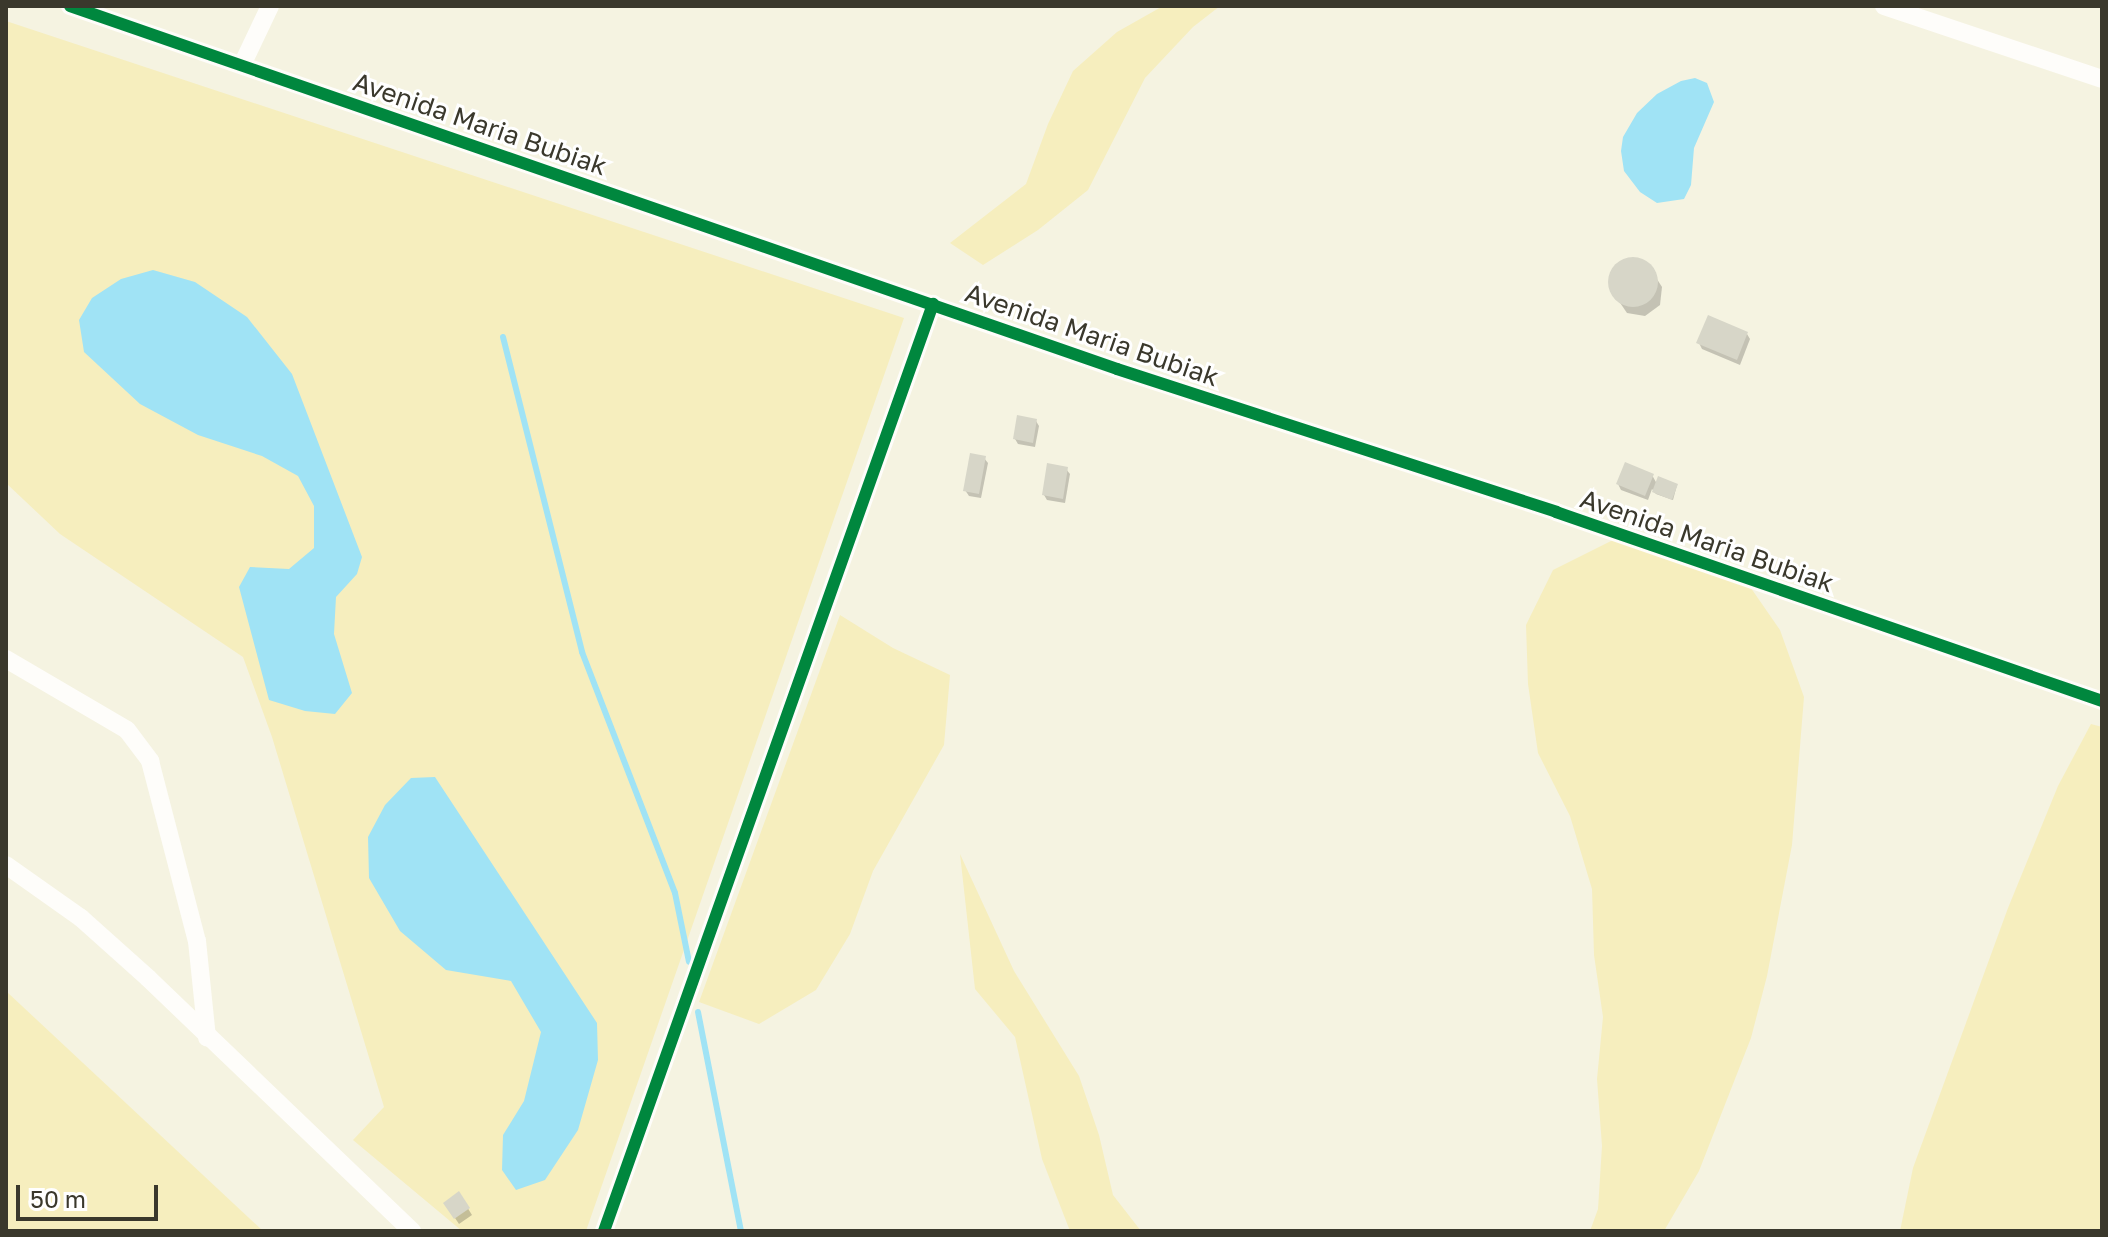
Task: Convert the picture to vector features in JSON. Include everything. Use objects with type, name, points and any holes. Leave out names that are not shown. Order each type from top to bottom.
[{"type":"street","name":"Avenida Maria Bubiak","points":[[70,6],[1117,369],[1556,512],[2102,701]]},
{"type":"street","points":[[242,65],[270,6]]},
{"type":"street","points":[[1884,6],[2102,79]]},
{"type":"street","points":[[604,1231],[774,743],[933,304]]},
{"type":"street","points":[[6,659],[127,730],[150,761],[197,941],[207,1037]]},
{"type":"street","points":[[6,865],[81,918],[412,1231]]},
{"type":"shaded area","points":[[1163,6],[1220,6],[1193,27],[1145,78],[1088,190],[1038,230],[983,265],[950,243],[1026,184],[1048,124],[1073,71],[1117,32]]},
{"type":"shaded area","points":[[6,21],[904,318],[586,1231],[462,1231],[353,1140],[384,1107],[272,737],[243,657],[60,534],[6,483]]},
{"type":"shaded area","points":[[1617,538],[1681,546],[1744,578],[1780,630],[1804,697],[1792,845],[1767,976],[1751,1038],[1699,1171],[1664,1231],[1590,1231],[1598,1209],[1602,1146],[1597,1079],[1603,1017],[1594,955],[1592,889],[1570,816],[1538,753],[1528,684],[1526,625],[1553,570]]},
{"type":"shaded area","points":[[840,615],[893,648],[950,675],[944,745],[873,871],[850,934],[816,990],[759,1024],[699,1002]]},
{"type":"shaded area","points":[[2091,724],[2102,727],[2102,1231],[1900,1231],[1913,1168],[2008,908],[2058,786]]},
{"type":"shaded area","points":[[960,854],[1014,971],[1079,1076],[1099,1135],[1113,1195],[1141,1231],[1070,1231],[1042,1159],[1015,1037],[975,989]]},
{"type":"shaded area","points":[[7,992],[263,1231],[6,1231]]},
{"type":"water","points":[[1695,78],[1707,83],[1714,102],[1694,148],[1691,185],[1684,199],[1657,203],[1640,192],[1624,171],[1621,151],[1623,137],[1637,113],[1657,94],[1681,81]]},
{"type":"water","points":[[153,270],[195,282],[247,317],[292,374],[362,557],[357,574],[336,597],[334,634],[352,693],[335,714],[305,711],[269,700],[239,587],[250,567],[289,569],[314,548],[314,506],[298,476],[262,456],[198,435],[140,404],[84,352],[79,320],[92,298],[121,279]]},
{"type":"water","points":[[435,777],[597,1023],[598,1060],[578,1130],[545,1180],[516,1190],[502,1170],[503,1135],[524,1101],[541,1032],[511,981],[446,970],[400,931],[369,878],[368,837],[385,805],[411,778]]},
{"type":"building","points":[[1633,257],[1650,265],[1658,282],[1650,299],[1633,307],[1616,299],[1608,282],[1616,265]]},
{"type":"building","points":[[1708,315],[1748,332],[1737,360],[1696,343]]},
{"type":"building","points":[[1017,415],[1037,419],[1033,443],[1013,439]]},
{"type":"building","points":[[970,453],[986,456],[979,494],[963,491]]},
{"type":"building","points":[[1625,462],[1654,474],[1645,496],[1616,484]]},
{"type":"building","points":[[1047,463],[1068,467],[1063,499],[1042,495]]},
{"type":"building","points":[[1658,476],[1678,484],[1672,500],[1652,492]]},
{"type":"building","points":[[459,1191],[470,1208],[454,1219],[443,1203]]},
{"type":"waterway","points":[[503,337],[582,652],[675,893],[689,962]]},
{"type":"waterway","points":[[698,1012],[741,1231]]},
{"type":"cycle path","points":[[70,6],[1117,369],[1556,512],[2102,701]]},
{"type":"cycle path","points":[[604,1231],[933,304]]}]
